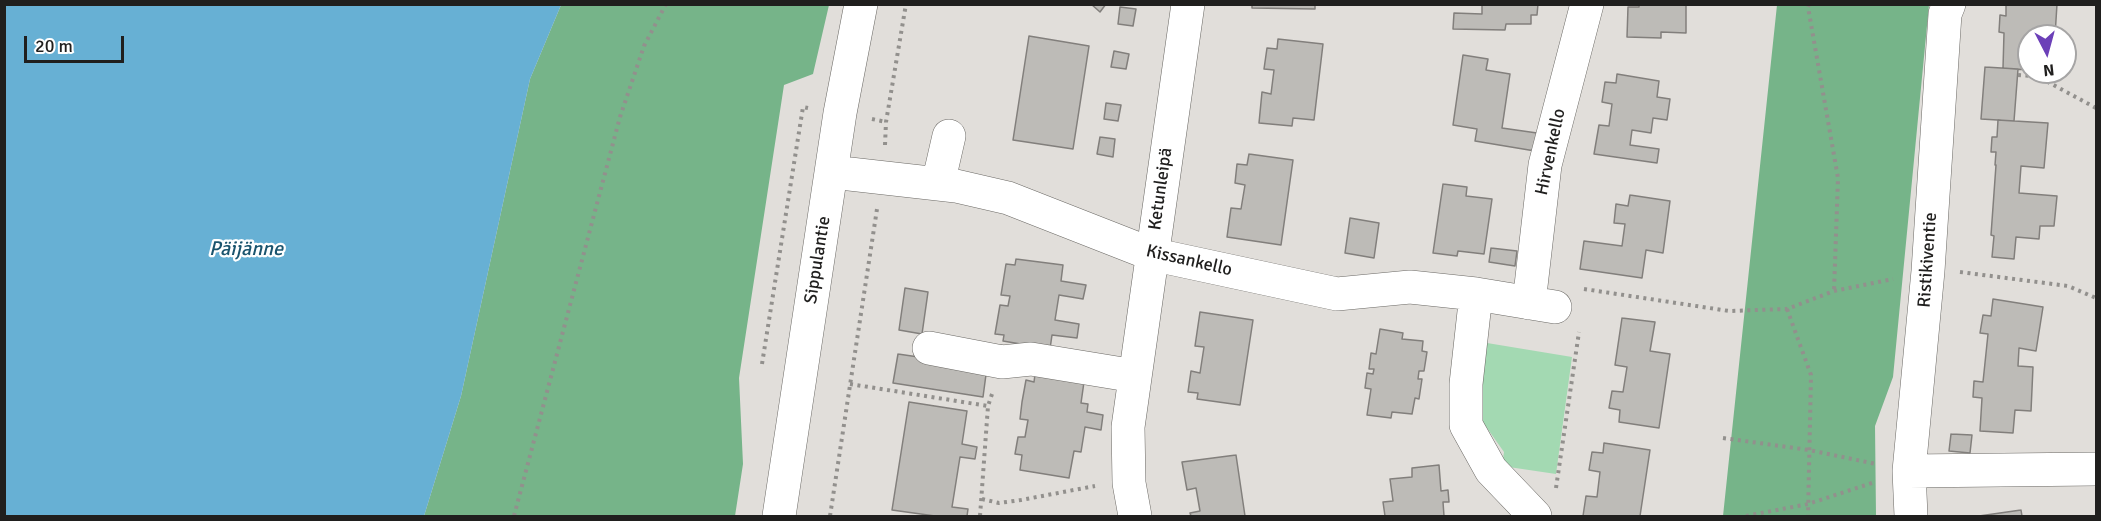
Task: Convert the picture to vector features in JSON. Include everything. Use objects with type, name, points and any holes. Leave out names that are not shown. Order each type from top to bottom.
[{"type":"street","name":"Sippulantie","points":[[779,516],[840,113],[861,4]]},
{"type":"street","name":"Ketunleipä","points":[[1135,516],[1128,480],[1128,427],[1188,4]]},
{"type":"street","name":"Hirvenkello","points":[[1556,302],[1545,165],[1587,4]]},
{"type":"street","name":"Ristikiventie","points":[[1911,516],[1909,471],[1928,271],[1945,14],[1949,4]]},
{"type":"street","points":[[938,183],[949,136]]},
{"type":"street","name":"Kissankello","points":[[832,172],[938,183],[1008,198],[1151,254],[1338,294],[1410,287],[1556,302]]},
{"type":"street","points":[[1476,294],[1466,384],[1466,425],[1491,470],[1543,505]]},
{"type":"street","points":[[929,348],[1002,362],[1031,359],[1135,376]]},
{"type":"street","points":[[1909,471],[2097,470]]},
{"type":"path","points":[[514,516],[620,117],[644,46],[666,4]]},
{"type":"path","points":[[830,516],[882,177],[886,122],[906,4]]},
{"type":"path","points":[[1809,4],[1838,178],[1834,291]]},
{"type":"path","points":[[2052,84],[2097,108]]},
{"type":"path","points":[[1556,302],[1584,288],[1729,311],[1787,309],[1834,291],[1928,271],[1952,271],[2068,286],[2097,298]]},
{"type":"path","points":[[1556,302],[1584,288]]},
{"type":"path","points":[[1543,505],[1557,487],[1556,302]]},
{"type":"path","points":[[1787,309],[1811,375],[1808,516]]},
{"type":"path","points":[[980,516],[988,406],[1002,362]]},
{"type":"path","points":[[850,384],[988,406]]},
{"type":"path","points":[[1723,438],[1809,450],[1909,471]]},
{"type":"path","points":[[1746,516],[1808,504],[1909,471]]},
{"type":"path","points":[[981,499],[999,503],[1128,480]]},
{"type":"green space","points":[[561,5],[829,5],[813,74],[784,85],[739,378],[743,464],[735,516],[424,516],[461,396],[530,79]]},
{"type":"green space","points":[[1777,5],[1929,5],[1893,377],[1875,426],[1876,516],[1723,516]]},
{"type":"green space","points":[[1481,342],[1572,357],[1556,474],[1502,466],[1504,452],[1472,407]]},
{"type":"water","name":"Päijänne","points":[[4,5],[561,5],[530,79],[461,396],[424,516],[5,516]]},
{"type":"building","points":[[1091,4],[1106,4],[1100,12]]},
{"type":"building","points":[[1252,4],[1315,4],[1315,9],[1252,8]]},
{"type":"building","points":[[1482,4],[1538,4],[1537,15],[1531,15],[1531,24],[1506,24],[1505,30],[1453,29],[1454,13],[1482,14]]},
{"type":"building","points":[[1639,4],[1686,4],[1686,33],[1661,32],[1661,38],[1627,37],[1628,7],[1639,7]]},
{"type":"building","points":[[2006,4],[2057,4],[2056,24],[2017,24],[2017,69],[2003,68],[2004,33],[1999,32],[2000,15],[2006,16]]},
{"type":"building","points":[[1120,7],[1136,9],[1133,26],[1118,24]]},
{"type":"building","points":[[1029,36],[1089,46],[1073,149],[1013,140]]},
{"type":"building","points":[[1278,39],[1323,44],[1314,120],[1293,118],[1292,126],[1259,123],[1262,92],[1271,94],[1274,70],[1264,69],[1267,48],[1277,49]]},
{"type":"building","points":[[1114,51],[1129,54],[1126,69],[1111,67]]},
{"type":"building","points":[[1463,55],[1488,59],[1486,70],[1510,74],[1502,128],[1537,133],[1535,151],[1475,141],[1477,129],[1453,125]]},
{"type":"building","points":[[1985,67],[2017,69],[2014,121],[1981,119]]},
{"type":"building","points":[[1617,74],[1659,81],[1657,97],[1670,99],[1667,120],[1653,118],[1651,133],[1632,130],[1630,145],[1659,149],[1657,163],[1594,154],[1599,125],[1609,126],[1612,104],[1602,102],[1605,82],[1616,83]]},
{"type":"building","points":[[1106,103],[1121,105],[1118,121],[1104,119]]},
{"type":"building","points":[[1998,120],[2048,123],[2044,168],[2021,166],[2019,193],[2057,196],[2054,226],[2040,226],[2039,239],[2016,237],[2014,259],[1992,257],[1994,236],[1991,235],[1996,152],[1991,152],[1992,137],[1997,137]]},
{"type":"building","points":[[1100,137],[1115,139],[1113,157],[1097,154]]},
{"type":"building","points":[[1249,154],[1293,160],[1281,245],[1227,237],[1231,208],[1241,209],[1245,185],[1235,183],[1237,164],[1247,165]]},
{"type":"building","points":[[1443,184],[1467,187],[1466,196],[1492,199],[1484,254],[1458,251],[1457,256],[1433,253]]},
{"type":"building","points":[[1630,195],[1670,201],[1663,253],[1646,250],[1642,278],[1580,269],[1584,241],[1622,246],[1625,224],[1614,223],[1616,204],[1628,206]]},
{"type":"building","points":[[1350,218],[1379,223],[1374,258],[1345,253]]},
{"type":"building","points":[[1491,248],[1517,251],[1515,266],[1489,262]]},
{"type":"building","points":[[1016,259],[1063,265],[1061,281],[1086,285],[1083,299],[1059,295],[1055,320],[1079,324],[1077,338],[1052,335],[1050,349],[1003,341],[1004,335],[995,334],[1000,305],[1008,306],[1010,296],[1001,295],[1006,264],[1015,265]]},
{"type":"building","points":[[905,288],[928,292],[922,334],[899,330]]},
{"type":"building","points":[[1993,299],[2043,307],[2036,351],[2019,348],[2018,366],[2033,367],[2031,411],[2015,410],[2013,433],[1980,431],[1982,398],[1973,397],[1974,381],[1983,382],[1988,334],[1980,333],[1983,315],[1991,316]]},
{"type":"building","points":[[1200,312],[1253,320],[1240,405],[1197,399],[1198,393],[1188,392],[1191,371],[1200,373],[1204,347],[1195,346]]},
{"type":"building","points":[[1622,318],[1655,322],[1650,351],[1670,354],[1659,428],[1619,422],[1620,410],[1609,408],[1612,391],[1623,392],[1627,367],[1615,365]]},
{"type":"building","points":[[1380,329],[1403,333],[1402,339],[1423,341],[1422,351],[1427,352],[1424,371],[1419,371],[1418,379],[1422,379],[1419,399],[1415,398],[1412,414],[1392,412],[1391,418],[1367,415],[1371,389],[1365,388],[1367,373],[1373,374],[1374,369],[1369,369],[1371,353],[1376,354]]},
{"type":"building","points":[[898,354],[987,367],[983,397],[893,383]]},
{"type":"building","points":[[1036,367],[1085,375],[1081,403],[1088,404],[1087,412],[1103,415],[1101,430],[1085,427],[1081,452],[1074,451],[1069,478],[1020,470],[1022,455],[1015,454],[1018,437],[1025,437],[1028,420],[1020,419],[1026,380],[1034,382]]},
{"type":"building","points":[[909,402],[967,411],[962,444],[977,447],[975,459],[960,457],[952,507],[968,509],[967,516],[935,516],[892,510]]},
{"type":"building","points":[[1951,434],[1972,435],[1970,453],[1949,451]]},
{"type":"building","points":[[1604,443],[1650,450],[1640,516],[1583,516],[1586,496],[1597,497],[1600,472],[1589,470],[1592,452],[1603,453]]},
{"type":"building","points":[[1236,455],[1245,516],[1191,516],[1190,513],[1200,511],[1196,488],[1187,490],[1182,462]]},
{"type":"building","points":[[1439,465],[1441,491],[1448,490],[1449,502],[1443,502],[1444,516],[1385,516],[1383,502],[1393,501],[1390,479],[1412,477],[1412,468]]},
{"type":"building","points":[[2021,510],[2022,516],[1979,516]]}]
